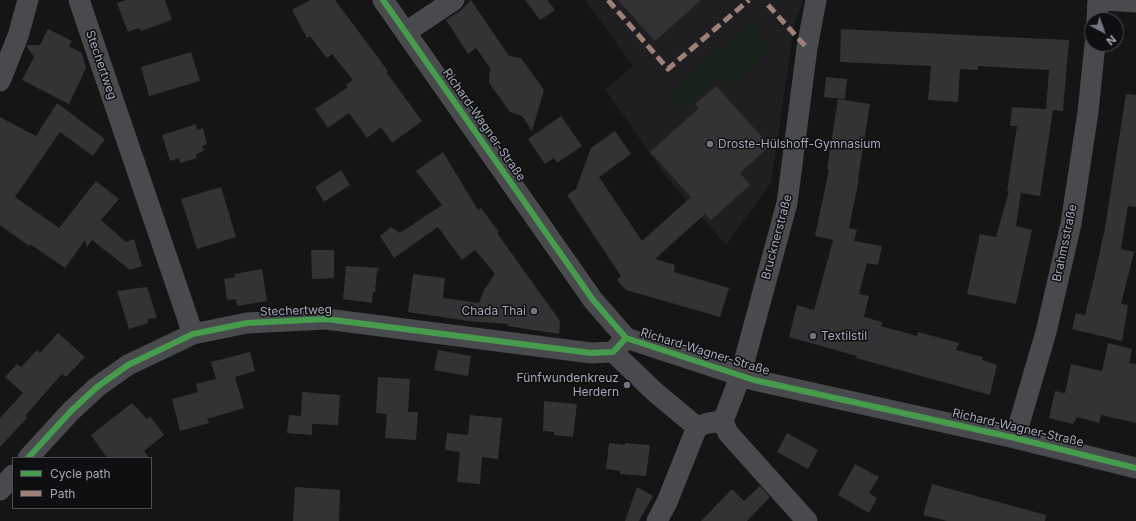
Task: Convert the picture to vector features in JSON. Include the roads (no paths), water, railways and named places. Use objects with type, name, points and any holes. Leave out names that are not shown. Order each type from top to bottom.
[{"type":"street","points":[[0,81],[18,36],[28,0]]},
{"type":"street","name":"Stechertweg","points":[[79,0],[193,334]]},
{"type":"street","name":"Richard-Wagner-Straße","points":[[383,0],[593,300],[620,345],[740,377],[1015,438],[1136,468]]},
{"type":"street","points":[[406,32],[454,0]]},
{"type":"street","name":"Brucknerstraße","points":[[723,421],[740,377],[788,204],[807,48],[816,0]]},
{"type":"street","points":[[1097,12],[1098,0]]},
{"type":"street","points":[[1103,0],[1136,2]]},
{"type":"street","name":"Brahmsstraße","points":[[1015,438],[1046,332],[1071,224],[1088,112],[1094,52]]},
{"type":"street","name":"Stechertweg","points":[[29,457],[71,411],[97,387],[128,365],[158,349],[193,334],[247,323],[326,319],[591,353],[620,345]]},
{"type":"street","points":[[620,345],[656,393],[697,427]]},
{"type":"street","points":[[657,521],[667,502],[697,427],[708,422],[723,421],[728,433],[807,521]]},
{"type":"street","points":[[0,490],[12,476]]},
{"type":"place","name":"Droste-Hülshoff-Gymnasium","points":[[710,144]]},
{"type":"place","name":"Chada Thai","points":[[534,311]]},
{"type":"place","name":"Textilstil","points":[[813,336]]},
{"type":"place","name":"Fünfwundenkreuz Herdern","points":[[627,385]]}]
